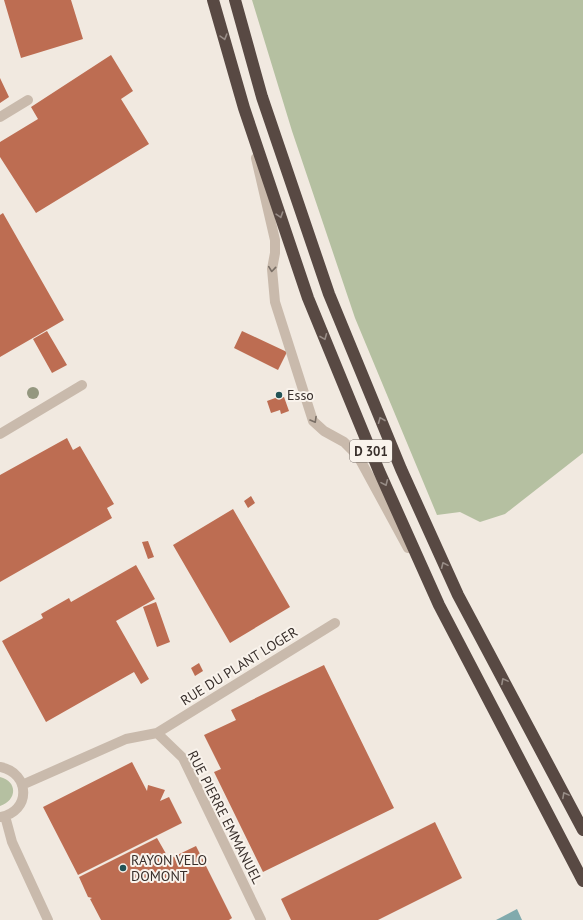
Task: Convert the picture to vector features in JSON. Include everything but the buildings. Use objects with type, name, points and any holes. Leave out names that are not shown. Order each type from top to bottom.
[{"type":"highway","name":"D 301","points":[[214,0],[244,108],[308,298],[379,470],[439,605],[583,880]]},
{"type":"highway","name":"D 301","points":[[234,0],[262,97],[329,294],[401,469],[458,595],[583,830]]},
{"type":"street","points":[[0,117],[28,100]]},
{"type":"street","points":[[244,108],[275,240],[275,253],[272,269],[275,302],[313,421],[324,431],[344,442],[358,456],[439,605]]},
{"type":"street","points":[[0,434],[82,385]]},
{"type":"street","name":"RUE DU PLANT LOGER","points":[[157,733],[335,622]]},
{"type":"street","points":[[22,785],[126,739],[157,733]]},
{"type":"street","name":"RUE PIERRE EMMANUEL","points":[[157,733],[182,758],[261,920]]},
{"type":"street","points":[[0,767],[7,768],[14,772],[22,785],[22,800],[18,807],[12,812],[3,816],[12,842],[48,920]]},
{"type":"green space","points":[[252,0],[583,0],[583,453],[505,514],[480,522],[460,512],[437,515],[355,318],[292,131]]},
{"type":"green space","points":[[0,777],[6,779],[10,783],[13,791],[10,800],[0,806]]},
{"type":"water","points":[[517,909],[522,920],[496,920]]},
{"type":"place","name":"Esso","points":[[279,395]]},
{"type":"place","name":"RAYON VELO DOMONT","points":[[123,868]]}]
